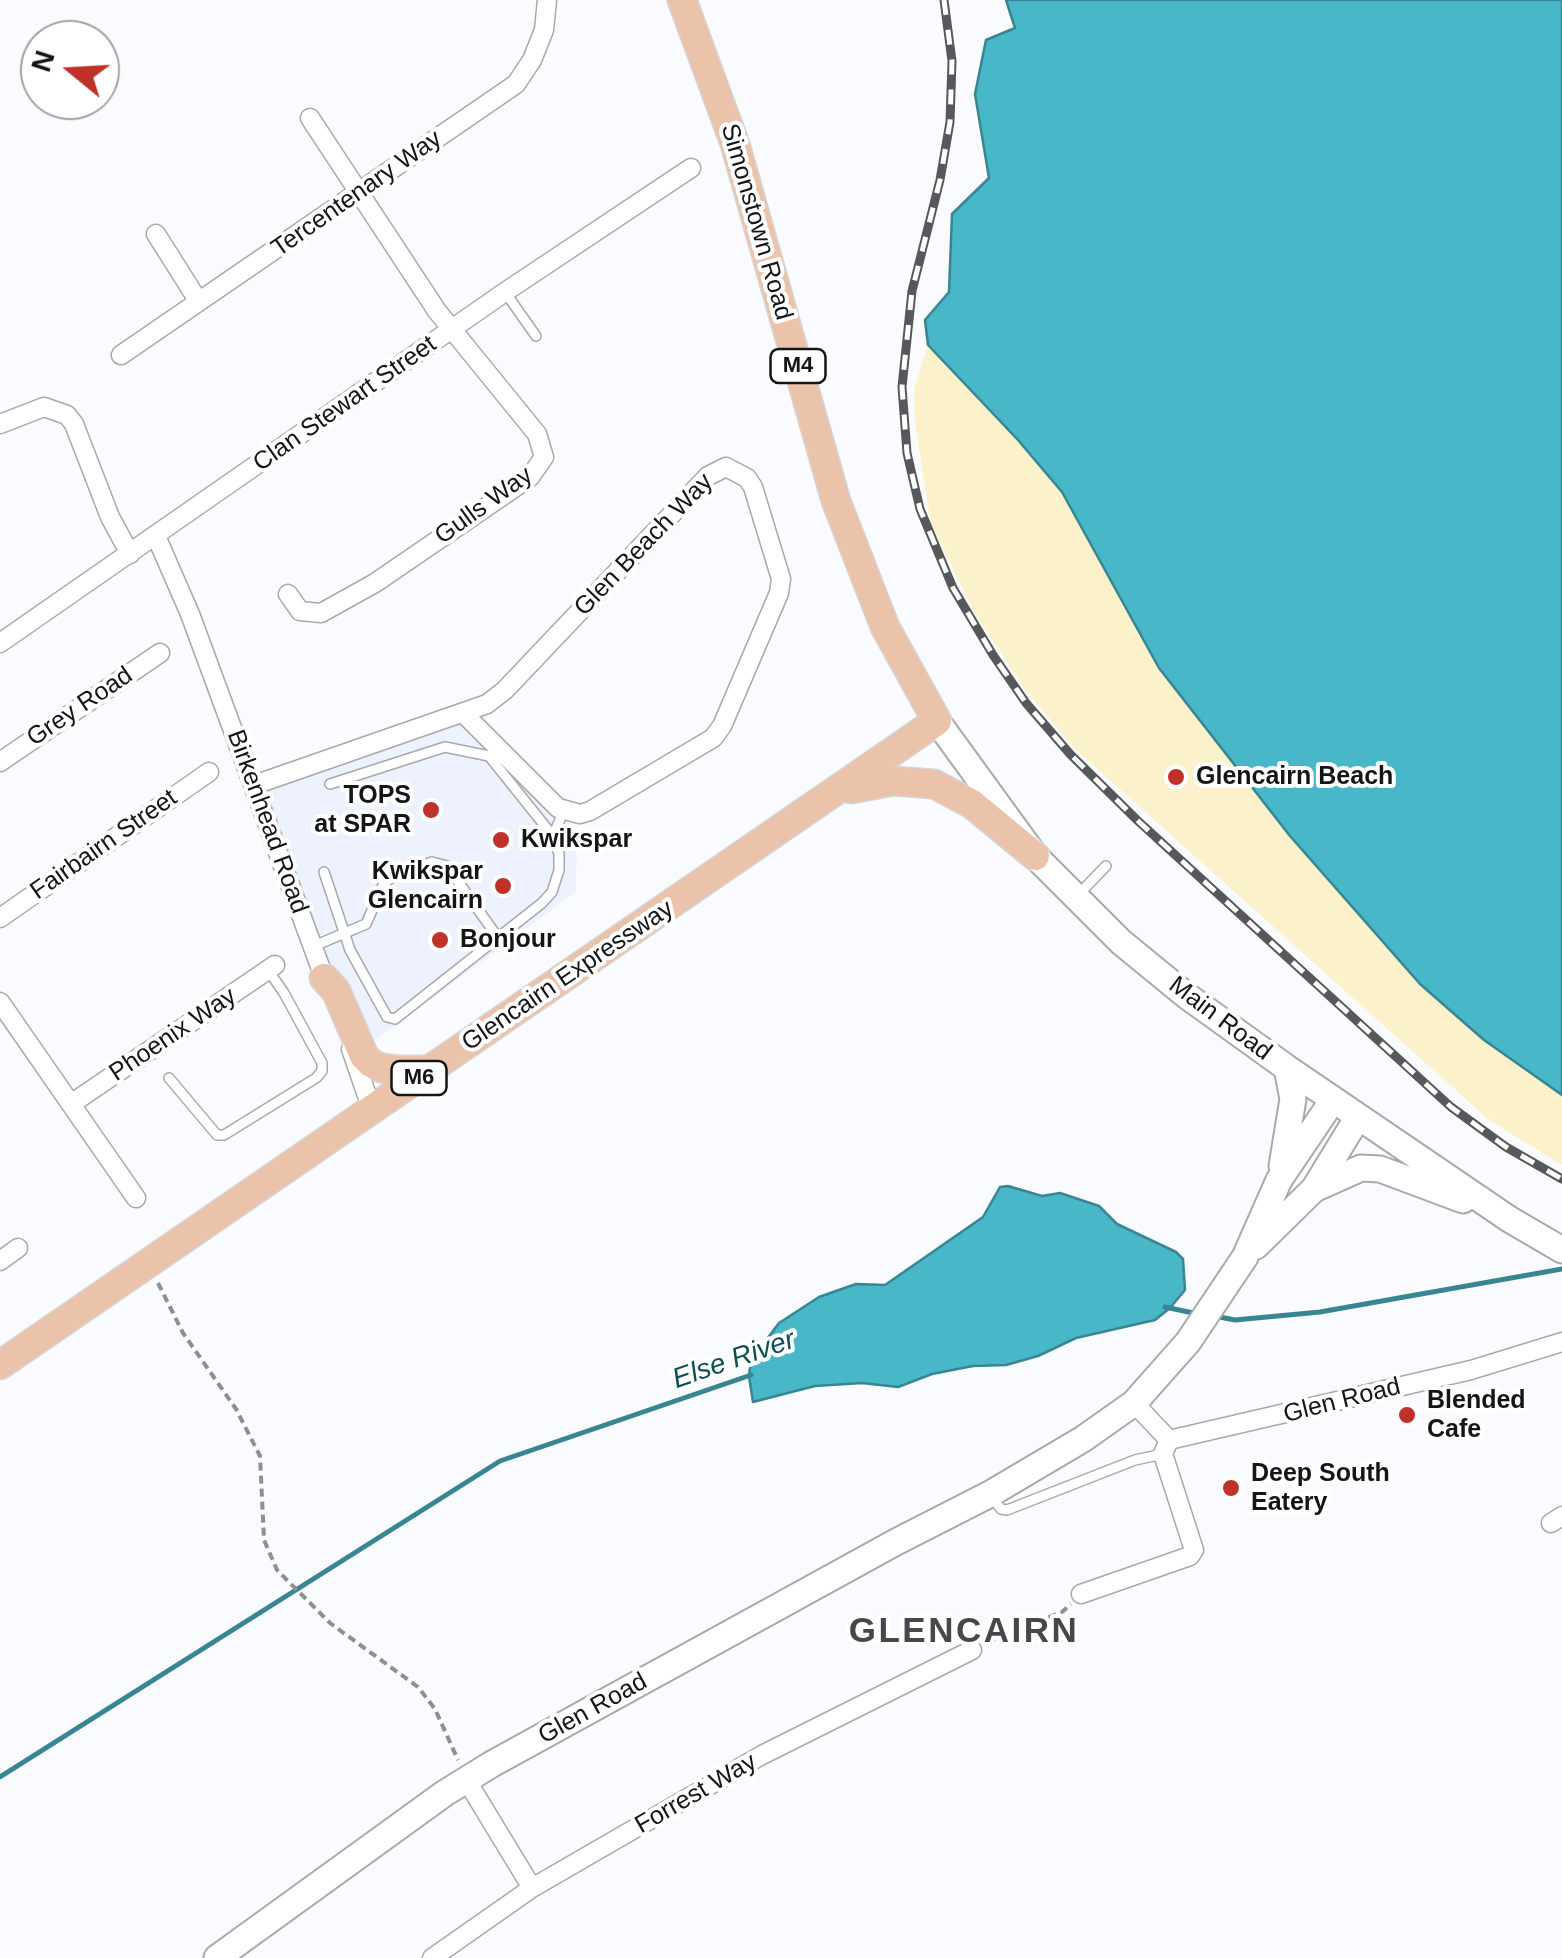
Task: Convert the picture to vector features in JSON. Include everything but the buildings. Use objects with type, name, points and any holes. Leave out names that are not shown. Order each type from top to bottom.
[{"type":"main road","name":"Simonstown Road","points":[[682,0],[736,144],[836,501],[886,626],[938,721]]},
{"type":"main road","name":"Glencairn Expressway","points":[[0,1365],[938,721]]},
{"type":"main road","points":[[839,792],[893,781],[934,784],[972,804],[1034,856]]},
{"type":"main road","points":[[324,978],[336,991],[370,1062],[381,1068],[431,1070]]},
{"type":"street","name":"Tercentenary Way","points":[[121,355],[516,84],[532,60],[544,30],[548,0]]},
{"type":"street","points":[[310,118],[452,329]]},
{"type":"street","name":"Clan Stewart Street","points":[[0,643],[505,292],[692,168]]},
{"type":"street","points":[[156,234],[199,302]]},
{"type":"street","name":"Gulls Way","points":[[288,594],[300,611],[321,614],[375,583],[539,467],[544,457],[537,434],[452,329]]},
{"type":"street","points":[[0,424],[44,406],[67,414],[110,517],[130,554]]},
{"type":"street","name":"Glen Beach Way","points":[[254,785],[487,704],[505,690],[708,476],[726,467],[747,478],[781,579],[722,726],[708,742],[590,812],[564,810]]},
{"type":"street","name":"Birkenhead Road","points":[[156,536],[190,614],[372,1110]]},
{"type":"street","name":"Grey Road","points":[[0,762],[160,653]]},
{"type":"street","points":[[464,714],[549,800],[564,810]]},
{"type":"street","name":"Main Road","points":[[938,721],[1034,856],[1122,942],[1187,996],[1287,1068],[1552,1245]]},
{"type":"street","name":"Fairbairn Street","points":[[0,918],[209,772]]},
{"type":"street","name":"Phoenix Way","points":[[71,1104],[272,968]]},
{"type":"street","points":[[0,1002],[136,1198]]},
{"type":"street","points":[[1279,1180],[1293,1099],[1287,1068]]},
{"type":"street","name":"Glen Road","points":[[1245,1257],[1279,1180],[1333,1100]]},
{"type":"street","name":"Glen Road","points":[[217,1958],[466,1781],[896,1542],[990,1494],[1134,1403],[1188,1342],[1245,1257],[1314,1189],[1358,1117]]},
{"type":"street","points":[[1314,1189],[1361,1168],[1380,1168],[1508,1219]]},
{"type":"street","points":[[0,1261],[18,1248]]},
{"type":"street","name":"Glen Road","points":[[1166,1447],[1471,1370],[1562,1342]]},
{"type":"street","points":[[1080,1594],[1190,1556],[1194,1547],[1166,1447],[1134,1403]]},
{"type":"street","name":"Forrest Way","points":[[432,1958],[532,1888],[762,1755],[972,1650]]},
{"type":"street","points":[[466,1781],[532,1888]]},
{"type":"lane","points":[[505,292],[536,336]]},
{"type":"lane","points":[[324,872],[344,934],[387,1016],[394,1019],[500,938],[552,892],[558,870],[559,854],[552,836],[489,756],[456,748],[432,750],[330,784]]},
{"type":"lane","points":[[552,836],[564,810]]},
{"type":"lane","points":[[314,946],[366,924],[384,883],[432,862],[446,866],[500,938]]},
{"type":"lane","points":[[1075,898],[1106,866]]},
{"type":"lane","points":[[169,1078],[217,1135],[224,1135],[322,1072],[322,1063],[272,968]]},
{"type":"lane","name":"Glen Road","points":[[990,1494],[1001,1509],[1008,1510],[1166,1447]]},
{"type":"path","points":[[147,1261],[183,1332],[236,1409],[260,1456],[264,1540],[277,1570],[330,1624],[418,1687],[435,1709],[466,1781]]},
{"type":"path","points":[[972,1650],[1062,1612]]},
{"type":"shaded area","points":[[464,714],[570,812],[577,839],[576,892],[354,1056],[254,785]]},
{"type":"sand","name":"Glencairn Beach","points":[[928,345],[1062,492],[1159,668],[1290,836],[1420,984],[1484,1040],[1562,1095],[1562,1165],[1489,1120],[1075,749],[1025,690],[973,610],[931,524],[915,423],[914,390]]},
{"type":"water","points":[[1006,0],[1562,0],[1562,1095],[1484,1040],[1420,984],[1290,836],[1159,668],[1062,492],[928,345],[925,320],[949,292],[952,214],[989,178],[975,94],[986,40],[1015,28]]},
{"type":"water","points":[[1000,1187],[1042,1196],[1060,1193],[1099,1206],[1117,1224],[1176,1252],[1183,1259],[1185,1290],[1155,1320],[1076,1338],[1038,1356],[1006,1365],[932,1374],[898,1387],[862,1383],[815,1386],[753,1402],[751,1360],[779,1323],[819,1297],[856,1284],[885,1285],[983,1217]]},
{"type":"waterway","name":"Else River","points":[[1214,1316],[1235,1320],[1320,1312],[1562,1269]]},
{"type":"waterway","name":"Else River","points":[[1165,1307],[1198,1314]]},
{"type":"waterway","name":"Else River","points":[[0,1777],[500,1461],[751,1375]]},
{"type":"railway","points":[[944,0],[952,61],[950,122],[912,291],[902,387],[907,453],[920,509],[953,588],[1026,703],[1070,754],[1137,820],[1451,1107],[1506,1147],[1562,1179]]},
{"type":"place","name":"Glencairn Beach","points":[[1176,777]]},
{"type":"place","name":"TOPS at SPAR","points":[[431,810]]},
{"type":"place","name":"Kwikspar","points":[[501,840]]},
{"type":"place","name":"Kwikspar Glencairn","points":[[503,886]]},
{"type":"place","name":"Bonjour","points":[[440,940]]},
{"type":"place","name":"Blended Cafe","points":[[1407,1415]]},
{"type":"place","name":"Deep South Eatery","points":[[1231,1488]]},
{"type":"district","name":"GLENCAIRN","points":[[964,1632]]}]
